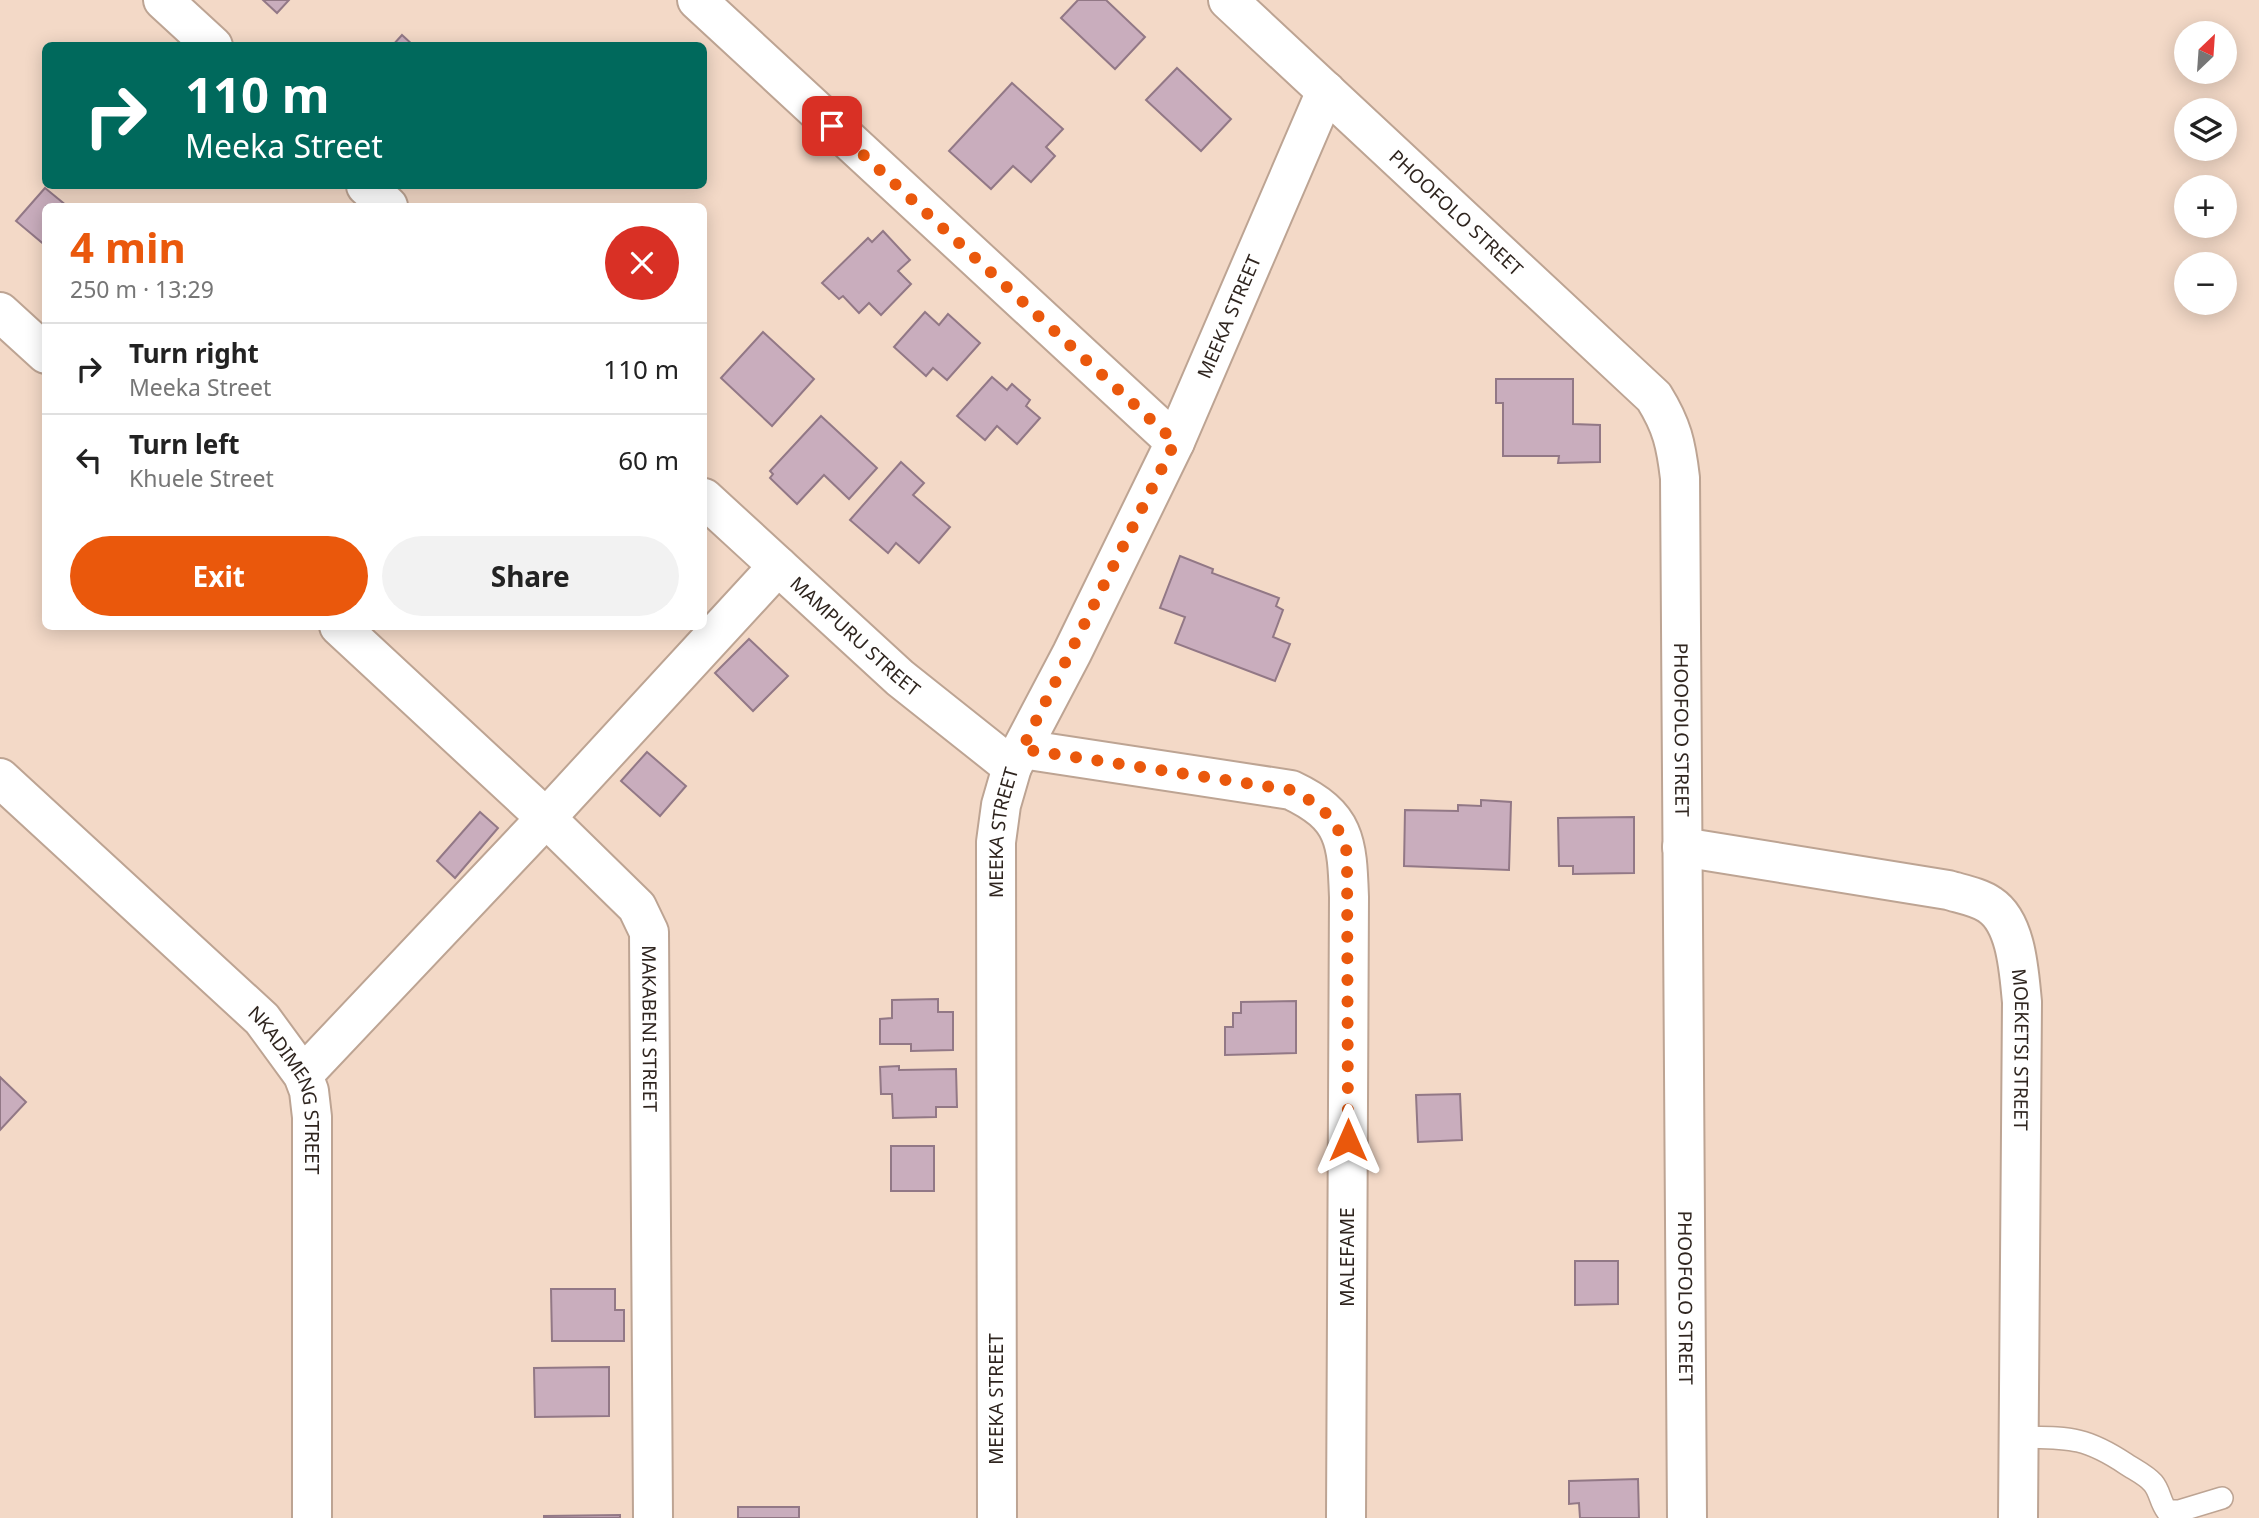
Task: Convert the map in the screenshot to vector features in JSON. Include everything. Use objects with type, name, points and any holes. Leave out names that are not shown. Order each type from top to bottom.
[{"type":"street","points":[[163,0],[209,42]]},
{"type":"street","points":[[697,0],[1175,442]]},
{"type":"street","name":"PHOOFOLO STREET","points":[[1228,0],[1654,397],[1669,422],[1676,446],[1680,478],[1687,1518]]},
{"type":"street","name":"MEEKA STREET","points":[[997,1518],[996,842],[1001,805],[1017,758],[1175,442],[1326,91]]},
{"type":"street","points":[[369,189],[385,203]]},
{"type":"street","points":[[0,312],[42,350]]},
{"type":"street","name":"MAMPURU STREET","points":[[707,501],[900,678],[1017,758]]},
{"type":"street","points":[[303,1074],[546,818],[778,566]]},
{"type":"street","name":"MAKABENI STREET","points":[[343,630],[546,818],[637,907],[649,932],[653,1518]]},
{"type":"street","name":"MALEFAME","points":[[1017,758],[1291,790],[1312,800],[1341,832],[1347,853],[1349,897],[1346,1518]]},
{"type":"street","name":"NKADIMENG STREET","points":[[0,778],[262,1019],[303,1074],[309,1091],[312,1117],[312,1518]]},
{"type":"street","name":"MOEKETSI STREET","points":[[1682,847],[1948,890],[1990,905],[2007,926],[2017,957],[2022,1002],[2018,1518]]},
{"type":"lane","points":[[2019,1437],[2072,1439],[2104,1450],[2151,1480],[2167,1511],[2179,1511],[2222,1498]]},
{"type":"building","points":[[263,0],[289,0],[277,13]]},
{"type":"building","points":[[1078,0],[1106,0],[1145,37],[1115,69],[1061,18]]},
{"type":"building","points":[[402,35],[410,42],[396,42]]},
{"type":"building","points":[[1177,68],[1231,119],[1201,151],[1146,100]]},
{"type":"building","points":[[1012,83],[1063,129],[1046,147],[1055,156],[1031,182],[1013,166],[991,189],[949,151]]},
{"type":"building","points":[[44,189],[63,203],[42,203],[42,243],[16,221]]},
{"type":"building","points":[[883,231],[910,260],[898,271],[911,284],[881,315],[869,303],[859,313],[843,296],[839,299],[822,283],[868,238],[872,242]]},
{"type":"building","points":[[925,312],[939,325],[948,314],[980,343],[947,380],[933,368],[926,376],[894,347]]},
{"type":"building","points":[[763,332],[814,379],[772,426],[721,378]]},
{"type":"building","points":[[992,377],[1007,390],[1012,384],[1030,400],[1026,406],[1040,418],[1017,444],[997,426],[985,440],[957,416]]},
{"type":"building","points":[[1496,379],[1573,379],[1573,424],[1600,425],[1600,462],[1558,463],[1559,456],[1503,456],[1503,403],[1496,403]]},
{"type":"building","points":[[821,416],[877,468],[849,499],[824,475],[797,504],[770,478],[773,474],[770,471]]},
{"type":"building","points":[[901,462],[924,483],[913,495],[950,527],[919,563],[896,543],[888,553],[850,520]]},
{"type":"building","points":[[1180,556],[1213,569],[1212,573],[1279,598],[1276,606],[1283,610],[1273,637],[1290,644],[1275,681],[1175,643],[1185,617],[1160,608]]},
{"type":"building","points":[[749,639],[788,676],[753,711],[715,673]]},
{"type":"building","points":[[647,752],[686,786],[660,816],[621,781]]},
{"type":"building","points":[[1481,800],[1511,802],[1509,870],[1404,866],[1405,810],[1458,811],[1458,805],[1481,806]]},
{"type":"building","points":[[480,812],[498,828],[455,878],[437,861]]},
{"type":"building","points":[[1634,817],[1634,873],[1573,874],[1573,866],[1559,866],[1558,818]]},
{"type":"building","points":[[938,999],[938,1012],[953,1012],[953,1050],[911,1051],[911,1044],[880,1044],[880,1019],[892,1018],[892,1000]]},
{"type":"building","points":[[1296,1001],[1296,1053],[1225,1055],[1225,1027],[1233,1027],[1233,1013],[1241,1013],[1241,1002]]},
{"type":"building","points":[[899,1066],[899,1070],[956,1069],[957,1107],[936,1107],[936,1117],[893,1118],[892,1094],[881,1094],[880,1067]]},
{"type":"building","points":[[0,1077],[26,1102],[0,1130]]},
{"type":"building","points":[[1460,1094],[1462,1140],[1418,1142],[1416,1095]]},
{"type":"building","points":[[891,1146],[934,1146],[934,1191],[891,1191]]},
{"type":"building","points":[[1575,1261],[1618,1261],[1618,1304],[1575,1305]]},
{"type":"building","points":[[551,1289],[615,1289],[615,1310],[624,1310],[624,1341],[552,1341]]},
{"type":"building","points":[[609,1367],[609,1416],[535,1417],[534,1368]]},
{"type":"building","points":[[1638,1479],[1639,1518],[1580,1518],[1579,1503],[1569,1504],[1569,1481]]},
{"type":"building","points":[[738,1507],[799,1507],[799,1518],[738,1518]]},
{"type":"building","points":[[620,1515],[620,1518],[544,1518],[544,1516]]},
{"type":"route","points":[[832,126],[1175,442],[1022,749],[1291,790],[1312,800],[1328,815],[1341,832],[1347,853],[1348,1140]]}]
